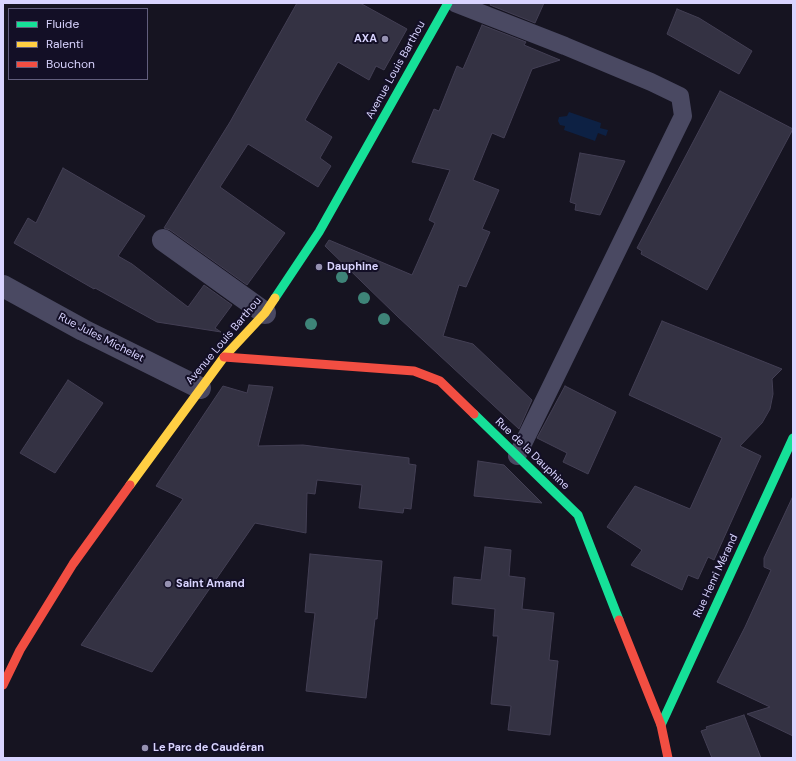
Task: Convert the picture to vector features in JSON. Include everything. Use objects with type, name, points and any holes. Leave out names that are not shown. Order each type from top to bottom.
[{"type":"street","name":"Avenue Louis Barthou","points":[[3,685],[20,650],[73,564],[224,356],[265,313],[319,232],[448,3]]},
{"type":"street","points":[[162,240],[265,313]]},
{"type":"street","name":"Rue Jules Michelet","points":[[3,286],[83,330],[200,388]]},
{"type":"street","name":"Rue de la Dauphine","points":[[224,356],[414,371],[440,381],[578,515],[661,725],[668,758]]},
{"type":"street","name":"Rue Henri Mérand","points":[[661,725],[793,438]]},
{"type":"lane","points":[[455,3],[565,46],[651,82],[680,96],[683,116],[516,456]]},
{"type":"water","points":[[569,112],[601,123],[600,128],[608,130],[606,136],[598,133],[595,141],[564,130],[565,126],[560,125],[558,121],[559,117],[567,116]]},
{"type":"building","points":[[297,3],[360,3],[407,29],[384,70],[376,66],[369,80],[338,62],[319,95],[305,120],[332,137],[320,158],[331,166],[318,187],[248,144],[220,187],[285,233],[247,285],[170,230],[164,228],[230,122]]},
{"type":"building","points":[[491,3],[544,3],[535,23],[490,5]]},
{"type":"building","points":[[677,9],[699,18],[752,51],[739,74],[667,34]]},
{"type":"building","points":[[482,25],[526,42],[524,45],[560,60],[532,69],[504,138],[492,133],[473,180],[499,190],[482,229],[490,232],[466,287],[459,285],[443,336],[473,344],[532,400],[519,429],[397,316],[325,246],[329,240],[412,275],[435,223],[429,220],[450,170],[412,162],[434,109],[439,111],[457,66],[463,69]]},
{"type":"building","points":[[720,91],[793,129],[707,290],[641,254],[642,251],[637,248]]},
{"type":"building","points":[[580,153],[625,161],[600,215],[575,210],[576,204],[570,202]]},
{"type":"building","points":[[63,168],[145,216],[118,256],[132,264],[188,307],[204,285],[232,305],[215,328],[221,332],[157,322],[95,288],[94,289],[14,243],[28,218],[36,223]]},
{"type":"building","points":[[662,321],[782,369],[772,379],[773,394],[770,409],[762,423],[740,446],[761,456],[714,560],[708,557],[698,579],[688,575],[682,590],[631,565],[642,550],[607,527],[635,486],[690,509],[722,438],[629,395]]},
{"type":"building","points":[[68,380],[103,403],[55,473],[20,453]]},
{"type":"building","points":[[249,385],[273,387],[258,446],[303,445],[409,458],[409,464],[416,465],[411,509],[404,508],[403,513],[359,508],[362,485],[317,480],[315,494],[307,493],[306,533],[255,523],[152,672],[81,645],[183,499],[156,486],[223,386],[247,393]]},
{"type":"building","points":[[565,386],[616,412],[588,474],[563,462],[567,453],[537,438]]},
{"type":"building","points":[[478,461],[504,465],[542,503],[474,496]]},
{"type":"building","points":[[793,496],[793,736],[747,714],[770,707],[717,682],[745,627],[771,570],[764,567],[764,558]]},
{"type":"building","points":[[485,547],[511,550],[509,576],[525,578],[522,609],[554,613],[549,660],[558,661],[550,735],[508,730],[511,706],[491,704],[498,636],[493,636],[495,609],[452,604],[454,577],[481,580]]},
{"type":"building","points":[[310,554],[382,561],[377,619],[375,619],[366,698],[306,691],[315,613],[305,612]]},
{"type":"building","points":[[744,715],[761,758],[712,758],[701,731],[707,729],[706,727]]},
{"type":"traffic: fast","points":[[275,298],[319,232],[448,3]]},
{"type":"traffic: fast","points":[[474,414],[578,515],[619,620]]},
{"type":"traffic: fast","points":[[661,725],[793,438]]},
{"type":"traffic: slow","points":[[130,485],[224,357],[265,313],[275,298]]},
{"type":"traffic: jam","points":[[224,357],[414,371],[440,381],[474,414]]},
{"type":"traffic: jam","points":[[3,685],[20,650],[73,564],[130,485]]},
{"type":"traffic: jam","points":[[619,620],[661,725],[668,758]]},
{"type":"place","name":"AXA","points":[[385,39]]},
{"type":"place","name":"Dauphine","points":[[319,267]]},
{"type":"place","name":"Saint Amand","points":[[168,584]]},
{"type":"place","name":"Le Parc de Caudéran","points":[[145,748]]}]
